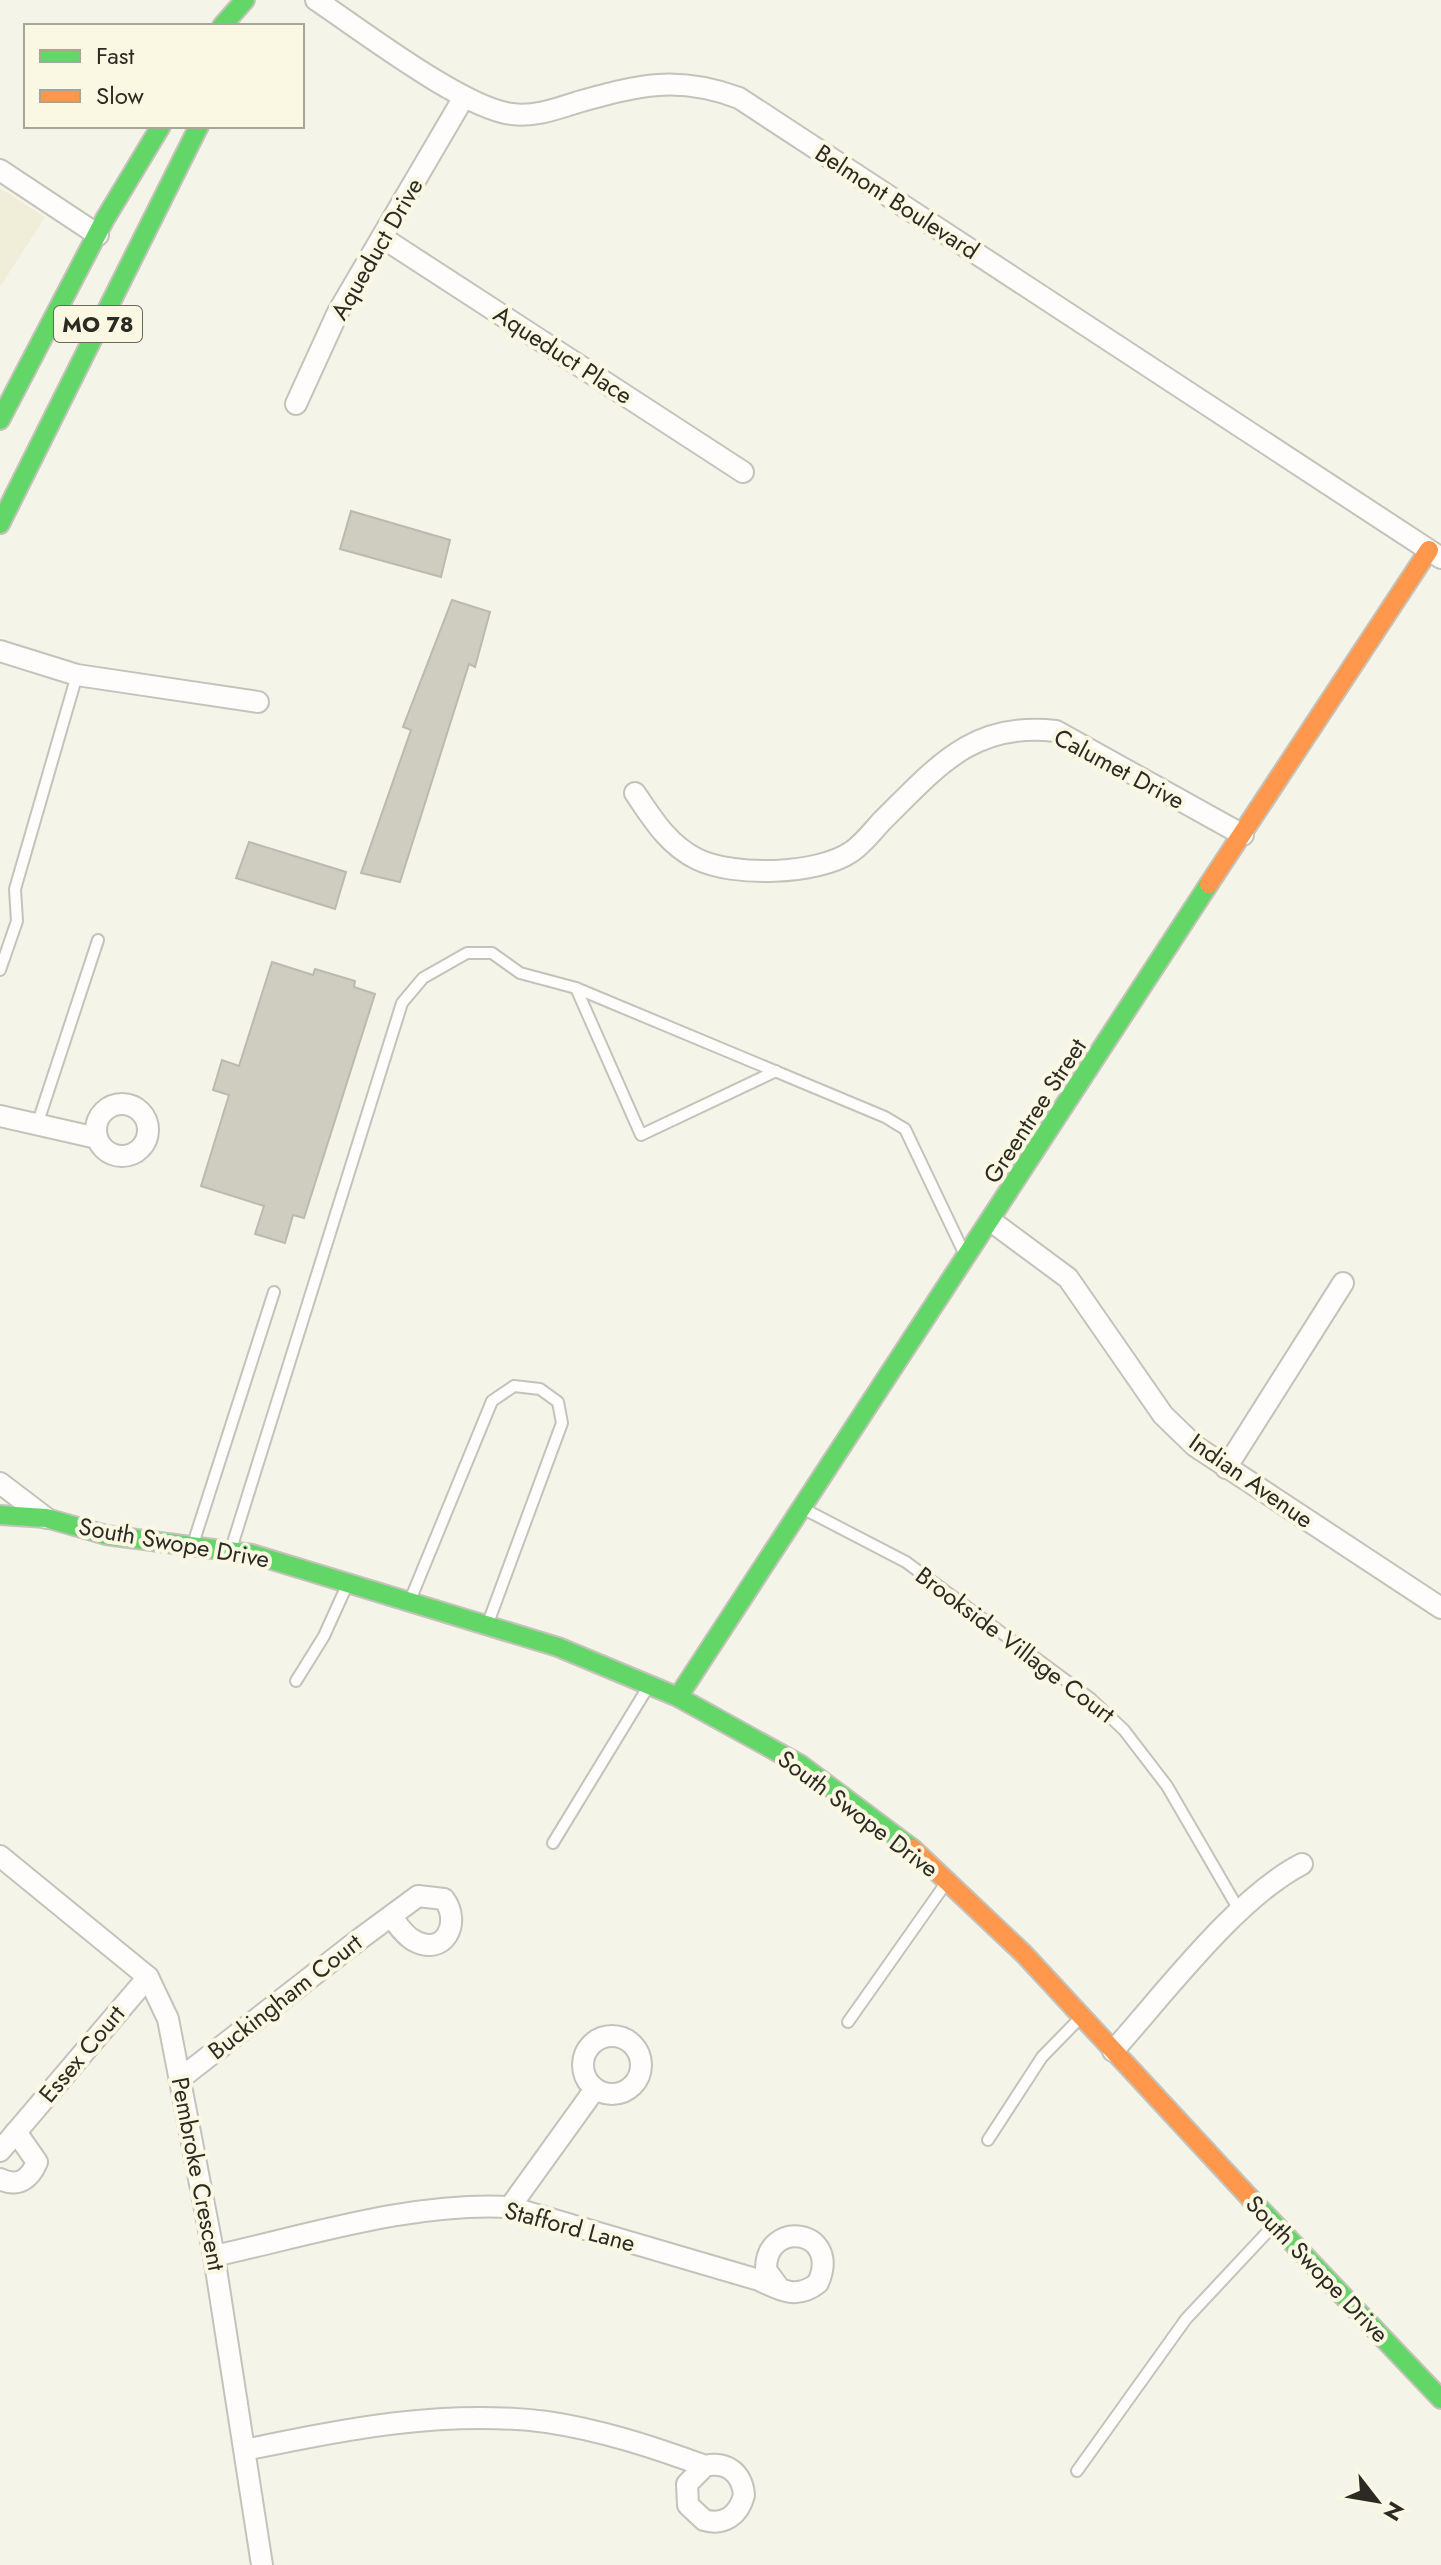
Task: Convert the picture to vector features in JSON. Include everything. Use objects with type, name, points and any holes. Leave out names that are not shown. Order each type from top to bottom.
[{"type":"street","points":[[224,24],[245,0]]},
{"type":"street","points":[[252,24],[260,0]]},
{"type":"street","name":"Belmont Boulevard","points":[[316,0],[464,97],[510,114],[538,114],[633,86],[665,82],[708,87],[739,98],[1435,554]]},
{"type":"street","name":"Aqueduct Drive","points":[[296,404],[338,312],[464,97]]},
{"type":"street","name":"MO 78","points":[[0,420],[98,235],[160,128]]},
{"type":"street","name":"MO 78","points":[[0,524],[198,128]]},
{"type":"street","points":[[0,170],[98,235]]},
{"type":"street","name":"Aqueduct Place","points":[[383,238],[743,472]]},
{"type":"street","name":"Greentree Street","points":[[678,1697],[1243,835],[1347,668],[1435,554]]},
{"type":"street","points":[[0,651],[77,675],[258,702]]},
{"type":"street","name":"Calumet Drive","points":[[635,793],[660,831],[697,859],[748,872],[797,870],[850,853],[940,764],[968,744],[999,732],[1033,729],[1056,731],[1243,835]]},
{"type":"street","points":[[0,1116],[97,1138]]},
{"type":"street","name":"Indian Avenue","points":[[991,1221],[1068,1278],[1163,1415],[1195,1446],[1441,1608]]},
{"type":"street","points":[[1226,1468],[1343,1283]]},
{"type":"street","name":"South Swope Drive","points":[[0,1483],[46,1518]]},
{"type":"street","name":"South Swope Drive","points":[[0,1515],[46,1518],[106,1535],[252,1554],[410,1600],[558,1647],[678,1697],[801,1765],[914,1850],[1024,1954],[1441,2399]]},
{"type":"street","name":"Pembroke Crescent","points":[[0,1856],[148,1977],[168,2019],[214,2256],[262,2565]]},
{"type":"street","points":[[1113,2051],[1239,1910],[1285,1872],[1302,1864]]},
{"type":"street","name":"Buckingham Court","points":[[181,2078],[391,1916]]},
{"type":"street","name":"Essex Court","points":[[0,2151],[148,1977]]},
{"type":"street","points":[[510,2207],[595,2089]]},
{"type":"street","points":[[0,2179],[8,2183],[21,2182],[31,2176],[37,2162],[16,2132]]},
{"type":"street","name":"Stafford Lane","points":[[214,2256],[376,2220],[471,2205],[510,2207],[759,2280],[780,2289]]},
{"type":"street","points":[[245,2450],[392,2423],[468,2419],[545,2422],[602,2433],[705,2466]]},
{"type":"lane","points":[[0,970],[17,921],[15,889],[77,675]]},
{"type":"lane","points":[[37,1125],[98,940]]},
{"type":"lane","points":[[230,1551],[402,1003],[423,978],[467,953],[492,953],[520,973],[576,988],[885,1117],[905,1129],[966,1259]]},
{"type":"lane","points":[[576,988],[641,1135],[776,1071]]},
{"type":"lane","points":[[192,1546],[274,1292]]},
{"type":"lane","points":[[410,1600],[492,1401],[514,1386],[540,1389],[558,1402],[562,1423],[487,1625]]},
{"type":"lane","name":"Brookside Village Court","points":[[800,1507],[906,1562],[1091,1699],[1124,1730],[1167,1786],[1239,1910]]},
{"type":"lane","points":[[296,1681],[324,1636],[348,1582]]},
{"type":"lane","points":[[553,1843],[649,1685]]},
{"type":"lane","points":[[848,2022],[947,1882]]},
{"type":"lane","points":[[988,2140],[1042,2057],[1082,2016]]},
{"type":"lane","points":[[1077,2471],[1186,2319],[1275,2224]]},
{"type":"shaded area","points":[[0,188],[45,217],[0,287]]},
{"type":"building","points":[[351,511],[450,540],[441,577],[340,549]]},
{"type":"building","points":[[452,600],[490,612],[475,667],[469,664],[400,882],[361,873],[411,730],[403,727]]},
{"type":"building","points":[[249,842],[346,872],[335,909],[236,878]]},
{"type":"building","points":[[272,962],[313,975],[315,969],[355,981],[354,987],[375,994],[304,1218],[293,1215],[285,1243],[255,1234],[264,1206],[201,1186],[229,1095],[213,1090],[222,1060],[239,1066]]},
{"type":"traffic: fast","points":[[224,24],[245,0]]},
{"type":"traffic: fast","points":[[0,420],[105,219],[160,128]]},
{"type":"traffic: fast","points":[[0,524],[198,128]]},
{"type":"traffic: fast","points":[[678,1697],[1209,884]]},
{"type":"traffic: fast","points":[[0,1515],[46,1518],[106,1535],[252,1554],[558,1647],[678,1697],[801,1765],[913,1849]]},
{"type":"traffic: fast","points":[[1250,2198],[1441,2399]]},
{"type":"traffic: slow","points":[[1209,884],[1429,550]]},
{"type":"traffic: slow","points":[[913,1849],[1024,1954],[1250,2198]]}]
